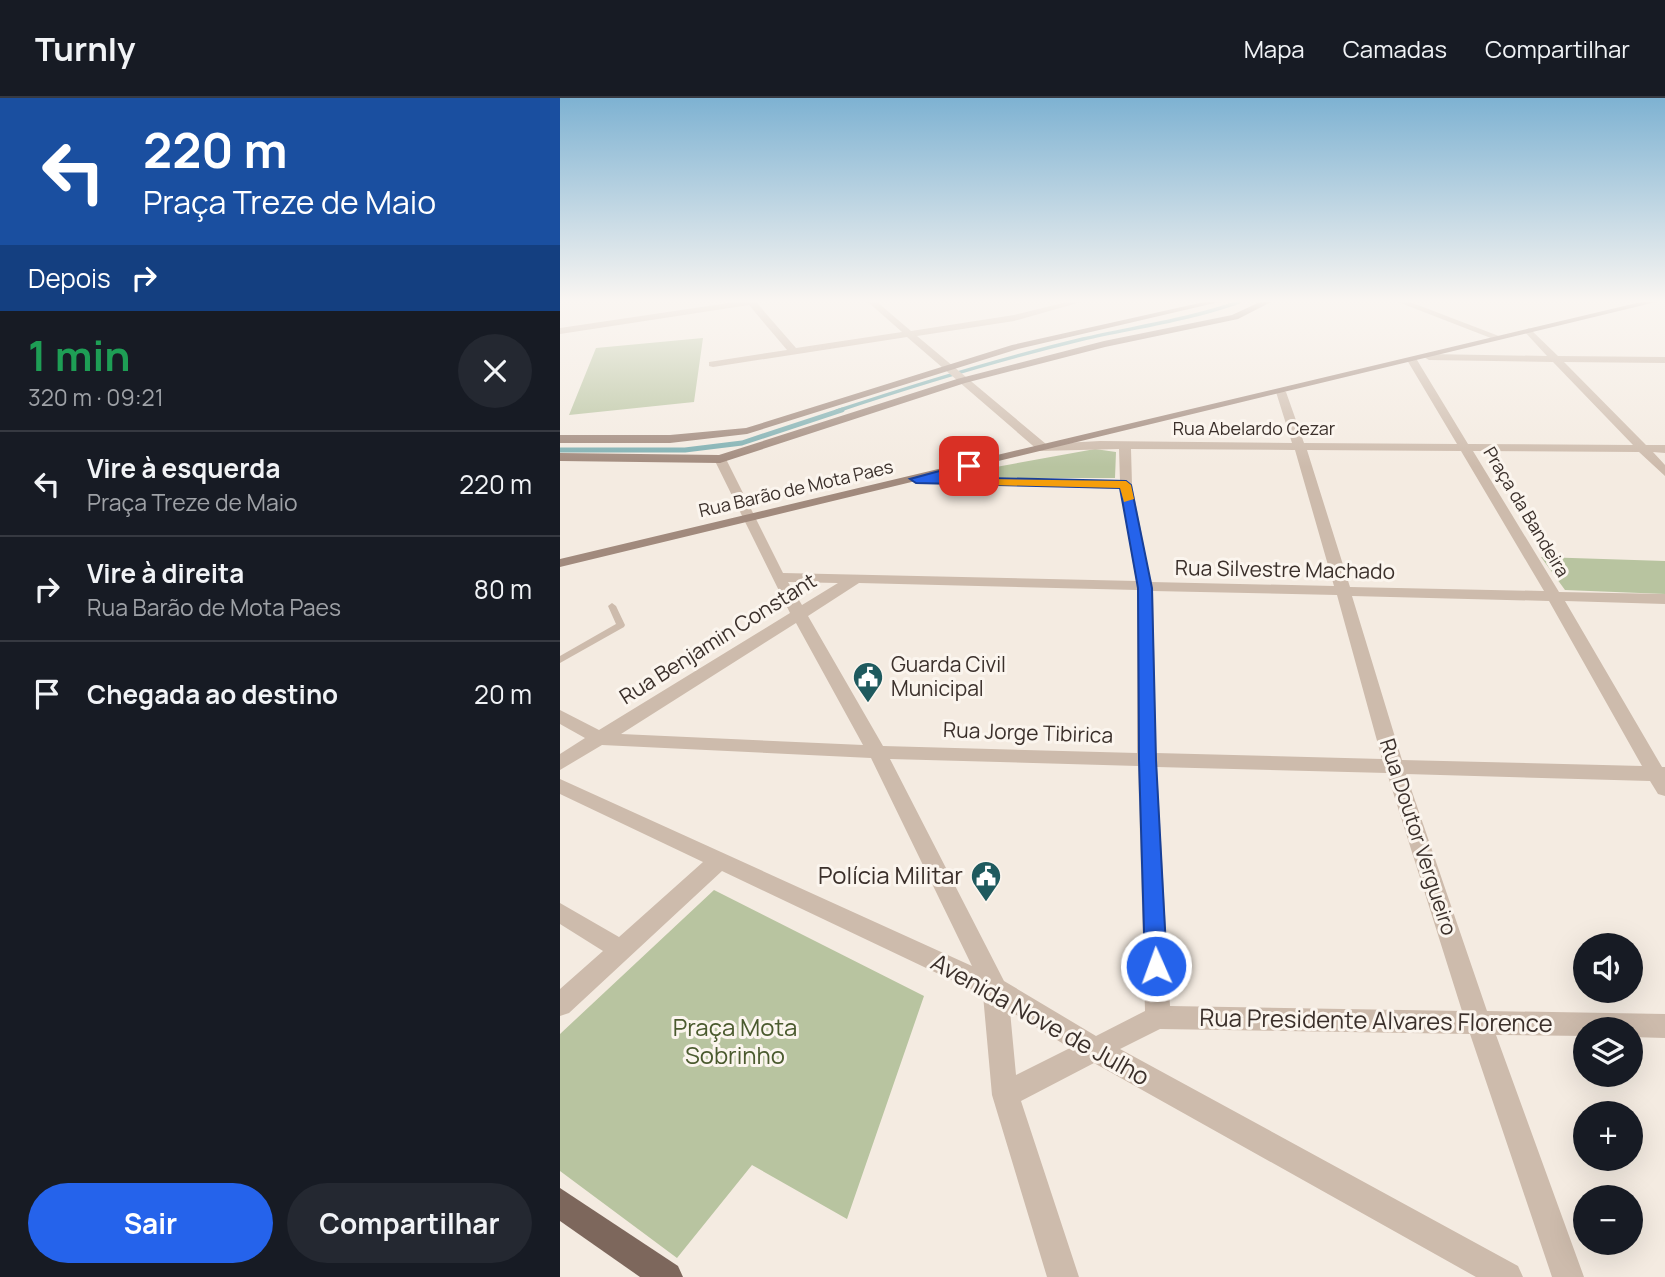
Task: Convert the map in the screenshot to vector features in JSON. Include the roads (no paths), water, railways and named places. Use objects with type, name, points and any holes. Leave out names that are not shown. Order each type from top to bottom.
[{"type":"main road","points":[[560,439],[670,439],[747,432],[980,357]]},
{"type":"main road","points":[[560,457],[720,459],[961,381],[1054,357]]},
{"type":"main road","name":"Rua Barão de Mota Paes","points":[[560,563],[1429,357]]},
{"type":"main road","points":[[562,1209],[667,1277]]},
{"type":"street","points":[[713,365],[768,357]]},
{"type":"street","points":[[934,357],[1043,448]]},
{"type":"street","points":[[1432,357],[1665,359]]},
{"type":"street","points":[[1555,358],[1665,472]]},
{"type":"street","name":"Praça da Bandeira","points":[[1412,360],[1662,779]]},
{"type":"street","name":"Rua Doutor Vergueiro","points":[[1280,392],[1300,446],[1394,766],[1478,1024],[1568,1277]]},
{"type":"street","points":[[1125,445],[1126,485],[1145,588],[1147,760],[1158,1017]]},
{"type":"street","name":"Rua Abelardo Cezar","points":[[1043,448],[1125,445],[1643,449]]},
{"type":"street","points":[[1643,449],[1665,449]]},
{"type":"street","points":[[720,459],[778,577],[877,752],[995,989],[1005,1095],[1063,1277]]},
{"type":"street","points":[[916,479],[1126,485]]},
{"type":"street","name":"Rua Silvestre Machado","points":[[778,577],[1665,599]]},
{"type":"street","name":"Rua Benjamin Constant","points":[[601,739],[859,578]]},
{"type":"street","points":[[560,716],[601,739]]},
{"type":"street","points":[[560,763],[601,739]]},
{"type":"street","name":"Rua Jorge Tibirica","points":[[601,739],[877,752],[1394,766],[1662,779]]},
{"type":"street","name":"Avenida Nove de Julho","points":[[560,786],[995,989],[1096,1050],[1507,1277]]},
{"type":"street","points":[[560,1005],[720,860]]},
{"type":"street","points":[[560,912],[620,950]]},
{"type":"street","name":"Rua Presidente Alvares Florence","points":[[1005,1095],[1158,1017],[1665,1026]]},
{"type":"lane","points":[[560,660],[621,625],[612,606]]},
{"type":"waterway","points":[[837,411],[1014,357]]},
{"type":"waterway","points":[[560,450],[685,450],[742,443],[842,410]]},
{"type":"place","name":"Guarda Civil Municipal","points":[[868,704]]},
{"type":"place","name":"Polícia Militar","points":[[986,903]]},
{"type":"park label","name":"Praça Mota Sobrinho","points":[[735,1042]]}]
